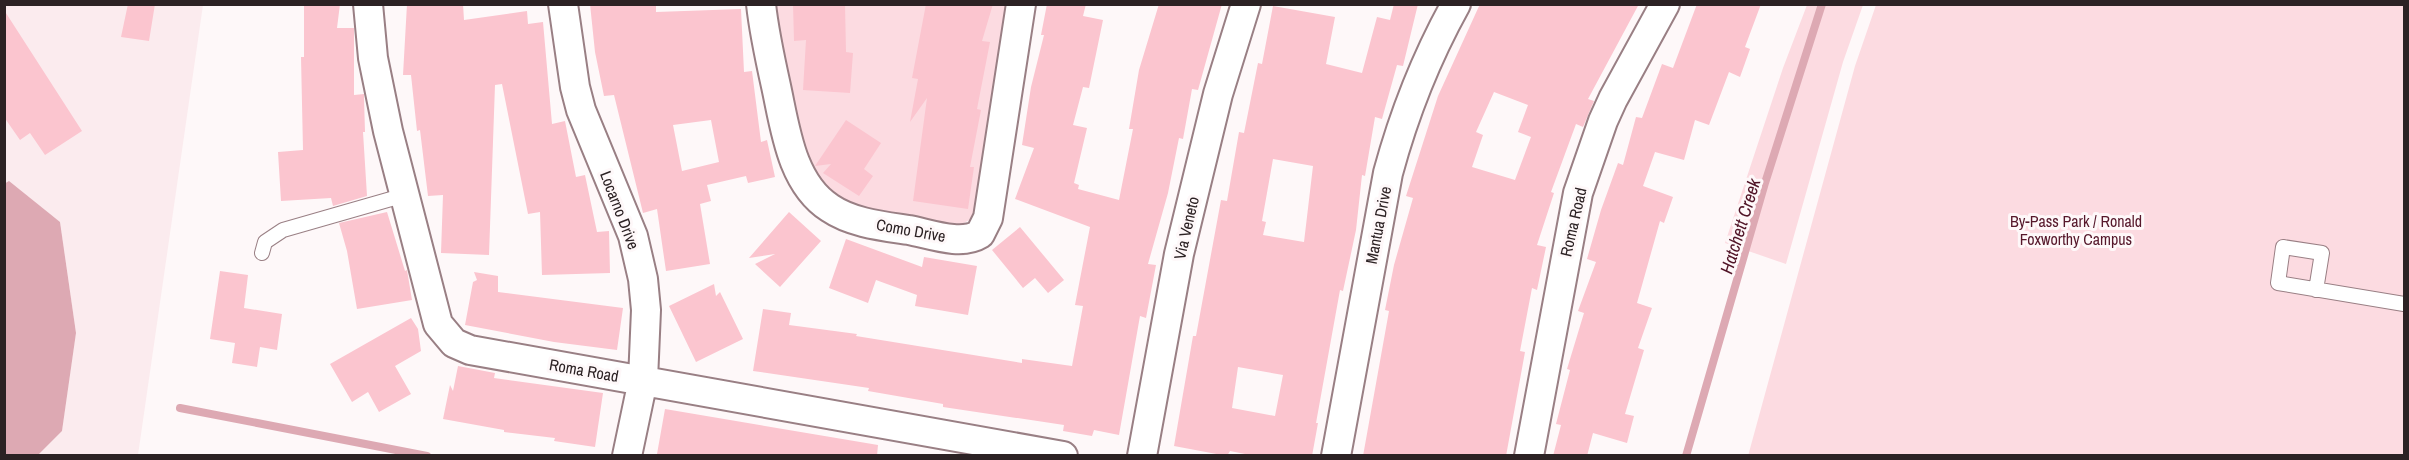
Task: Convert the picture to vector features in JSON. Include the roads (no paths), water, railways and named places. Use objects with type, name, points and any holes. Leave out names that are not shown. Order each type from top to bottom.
[{"type":"street","name":"Roma Road","points":[[368,4],[373,58],[388,130],[438,324],[454,343],[470,350],[1063,456]]},
{"type":"street","name":"Locarno Drive","points":[[563,4],[575,87],[581,110],[638,252],[646,310],[643,380],[627,456]]},
{"type":"street","name":"Como Drive","points":[[761,4],[788,137],[802,176],[819,200],[842,215],[858,220],[966,239],[980,234],[988,218],[1022,4]]},
{"type":"street","name":"Via Veneto","points":[[1142,456],[1179,254],[1218,94],[1246,4]]},
{"type":"street","name":"Mantua Drive","points":[[1336,456],[1378,221],[1394,151],[1436,40],[1456,4]]},
{"type":"street","name":"Roma Road","points":[[1529,456],[1578,193],[1613,99],[1665,4]]},
{"type":"lane","points":[[262,253],[266,242],[283,230],[405,195]]},
{"type":"lane","points":[[2316,290],[2404,304]]},
{"type":"waterway","name":"Hatchett Creek","points":[[1686,456],[1765,183],[1822,4]]},
{"type":"waterway","points":[[180,408],[427,456]]},
{"type":"park label","name":"By-Pass Park / Ronald Foxworthy Campus","points":[[2076,230]]}]
